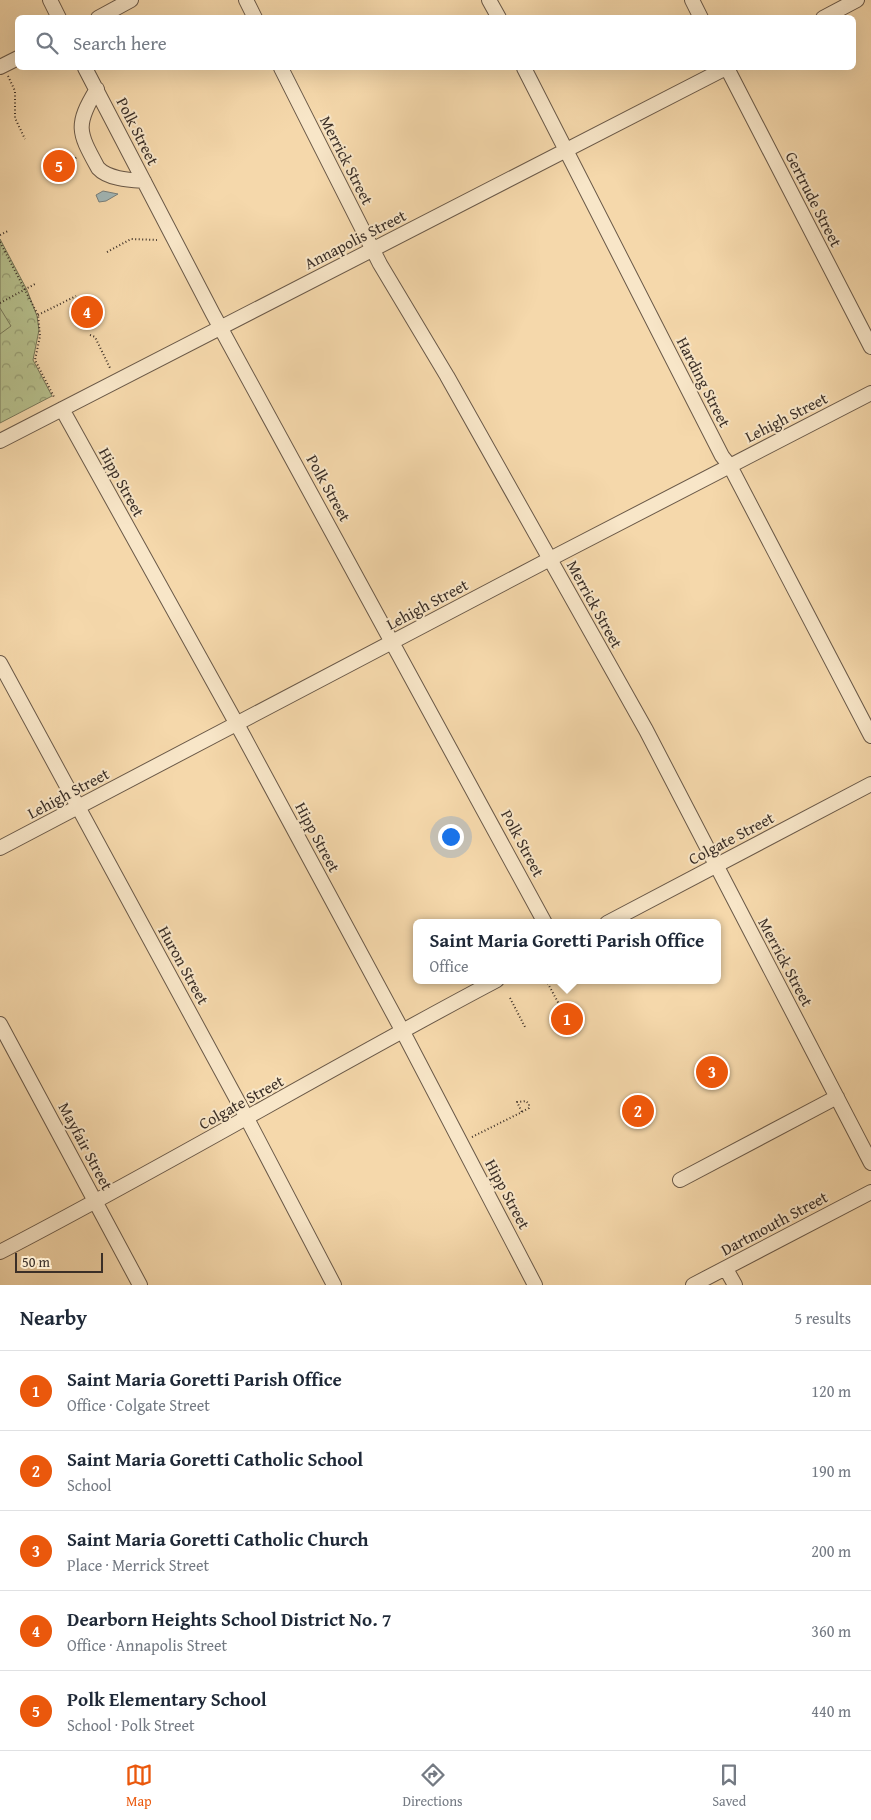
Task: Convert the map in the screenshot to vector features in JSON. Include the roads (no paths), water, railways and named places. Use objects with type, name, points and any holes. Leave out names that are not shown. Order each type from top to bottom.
[{"type":"street","points":[[50,0],[58,15]]},
{"type":"street","points":[[104,15],[131,0]]},
{"type":"street","points":[[246,0],[254,15]]},
{"type":"street","points":[[490,0],[497,15]]},
{"type":"street","points":[[692,0],[700,15]]},
{"type":"street","points":[[829,15],[857,0]]},
{"type":"street","points":[[4,72],[15,61]]},
{"type":"street","name":"Polk Street","points":[[86,70],[220,327],[393,641],[543,919]]},
{"type":"street","name":"Merrick Street","points":[[282,70],[374,250],[646,730],[871,1163]]},
{"type":"street","name":"Harding Street","points":[[525,70],[722,456],[730,466],[871,736]]},
{"type":"street","name":"Annapolis Street","points":[[0,441],[58,403],[220,327],[374,250],[722,70]]},
{"type":"street","name":"Gertrude Street","points":[[727,70],[871,346]]},
{"type":"street","points":[[97,90],[87,105],[80,127],[81,137],[102,172],[144,182]]},
{"type":"street","name":"Lehigh Street","points":[[0,848],[236,723],[871,393]]},
{"type":"street","name":"Hipp Street","points":[[58,403],[236,723],[402,1030],[535,1285]]},
{"type":"street","name":"Huron Street","points":[[0,663],[247,1119],[334,1285]]},
{"type":"street","name":"Colgate Street","points":[[615,919],[871,784]]},
{"type":"street","name":"Colgate Street","points":[[0,1252],[97,1202],[402,1030],[489,984]]},
{"type":"street","name":"Mayfair Street","points":[[0,1024],[140,1285]]},
{"type":"street","points":[[680,1180],[837,1097]]},
{"type":"street","name":"Dartmouth Street","points":[[693,1285],[871,1192]]},
{"type":"street","points":[[726,1269],[735,1285]]},
{"type":"place","name":"Polk Elementary School","points":[[59,166]]},
{"type":"place","name":"Dearborn Heights School District No. 7","points":[[87,312]]},
{"type":"place","name":"Saint Maria Goretti Parish Office","points":[[567,1019]]},
{"type":"place","name":"Saint Maria Goretti Catholic Church","points":[[712,1072]]},
{"type":"place","name":"Saint Maria Goretti Catholic School","points":[[638,1111]]}]
